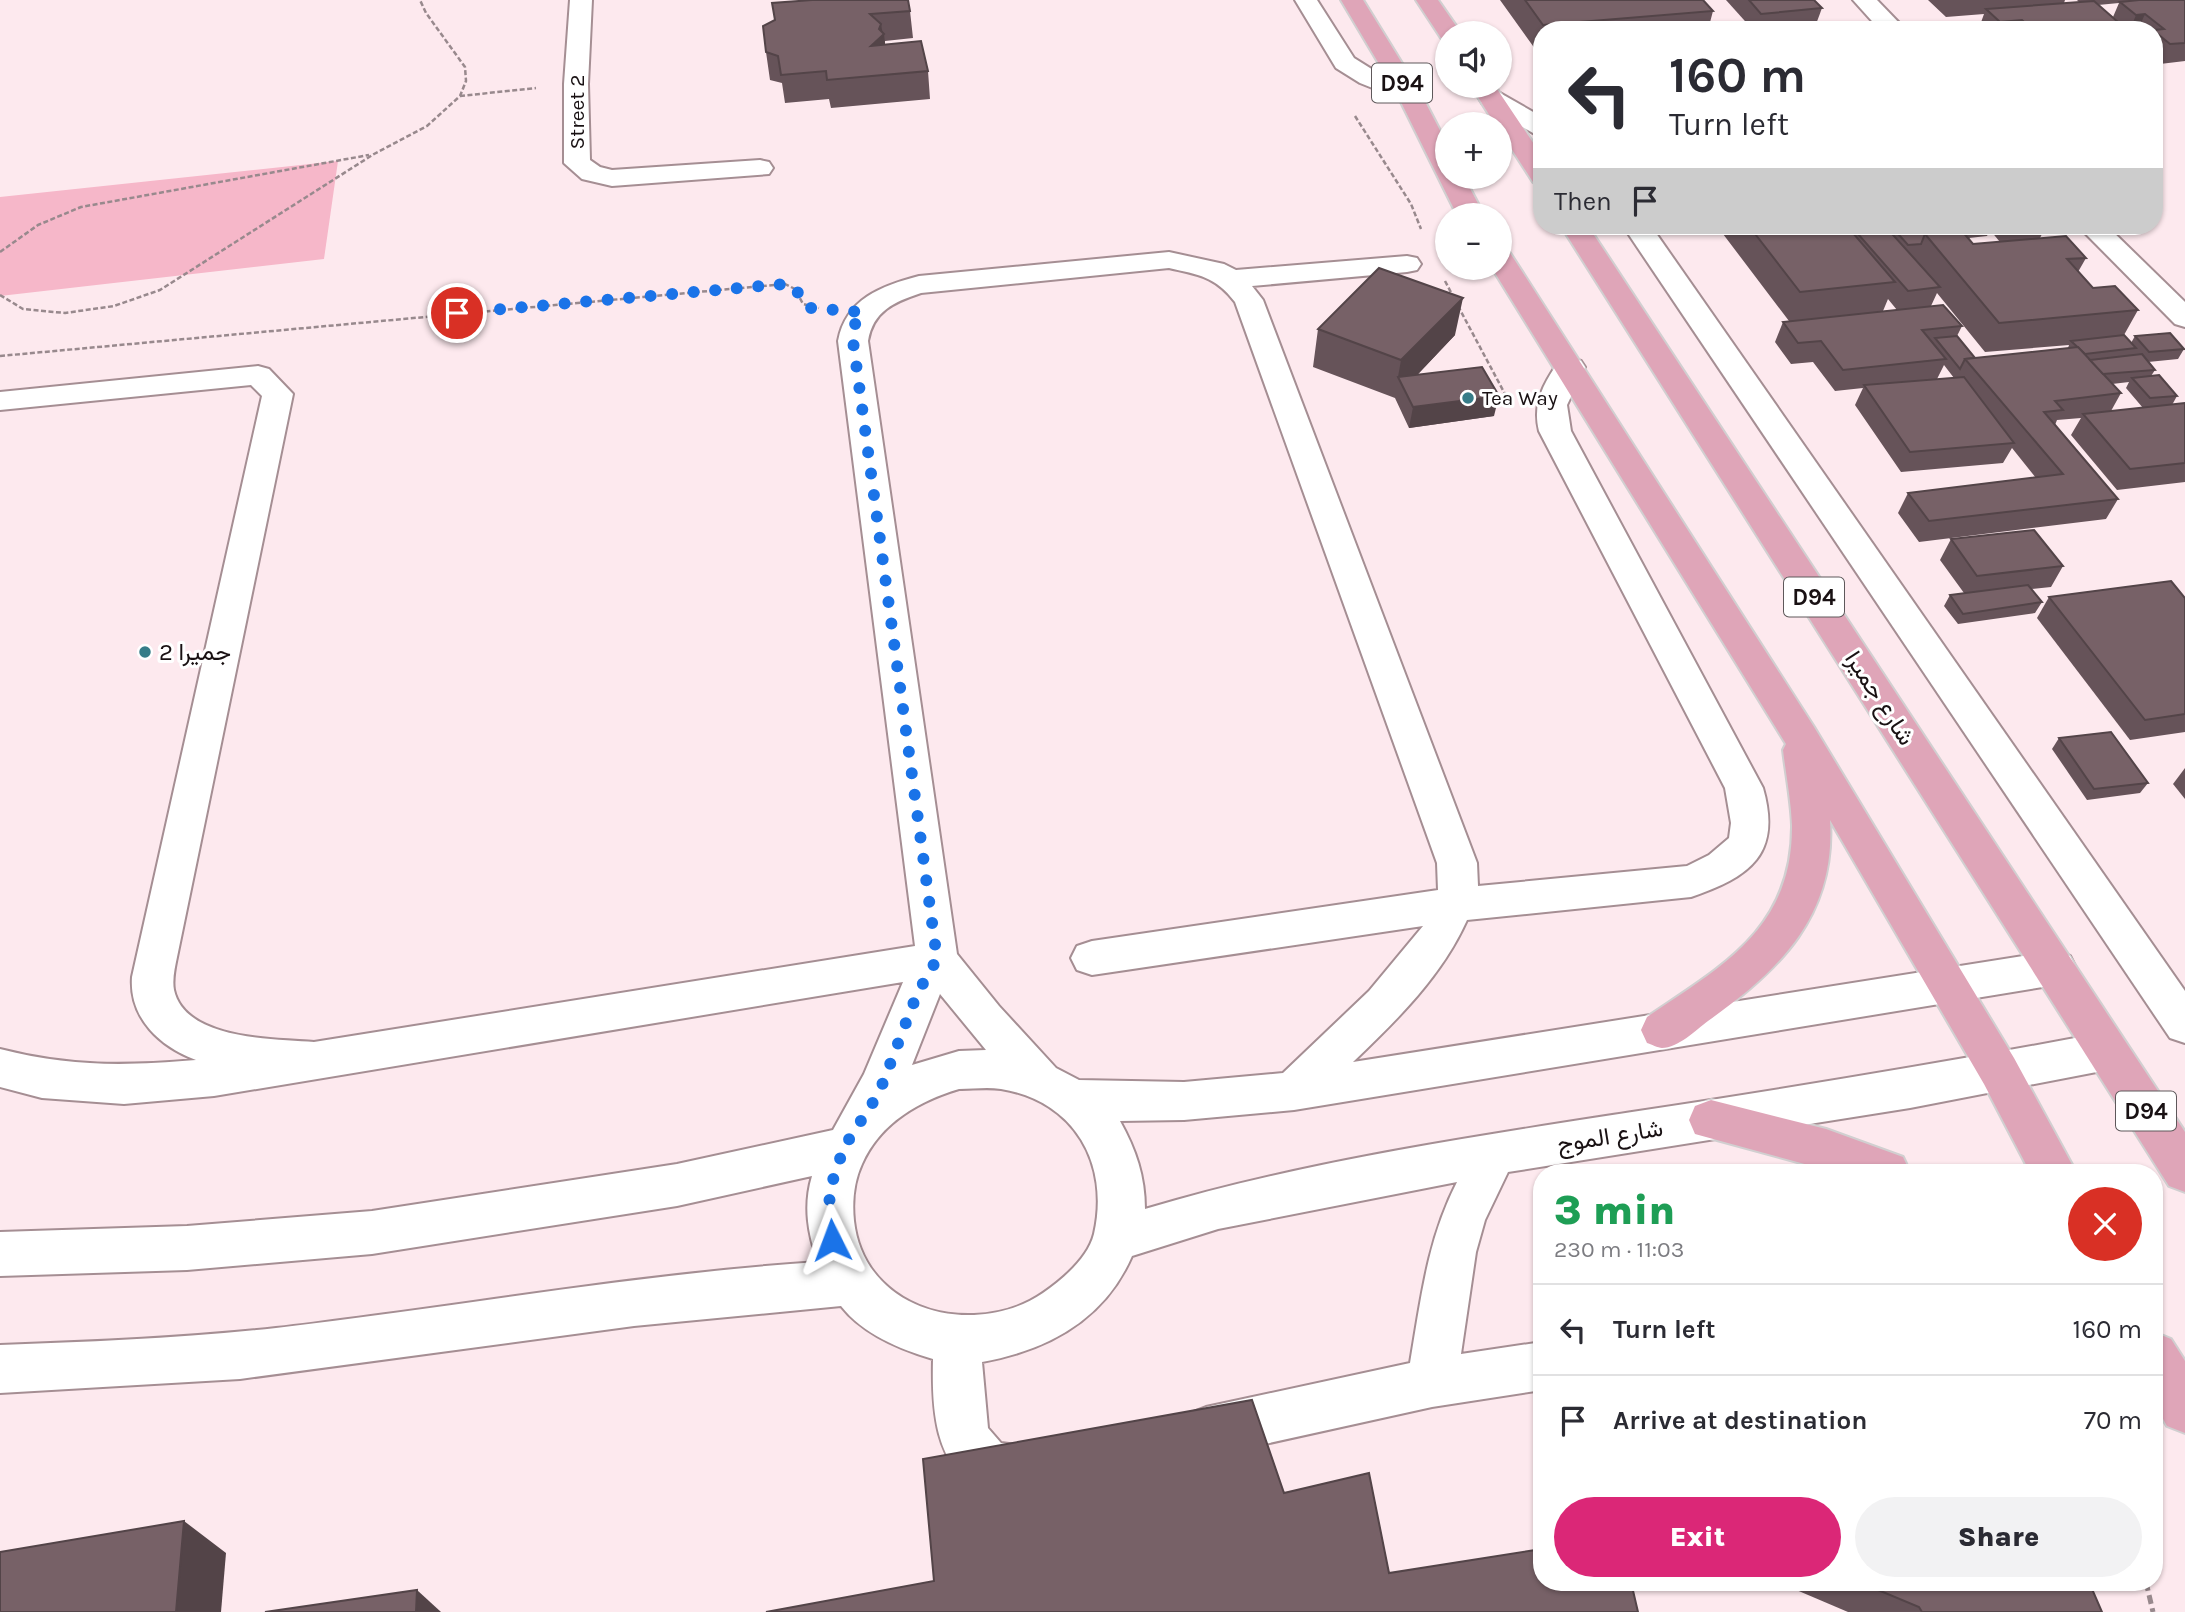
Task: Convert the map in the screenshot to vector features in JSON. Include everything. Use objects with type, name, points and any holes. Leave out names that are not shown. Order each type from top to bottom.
[{"type":"main road","name":"D94","points":[[1352,0],[1409,94],[1435,145]]},
{"type":"main road","name":"D94","points":[[1427,0],[1441,21]]},
{"type":"main road","points":[[1491,98],[1533,162]]},
{"type":"main road","name":"شارع جميرا","points":[[1580,235],[2185,1171]]},
{"type":"main road","points":[[1512,278],[1801,737],[1948,983],[2049,1164]]},
{"type":"main road","points":[[1662,1030],[1743,972],[1788,925],[1805,883],[1811,833],[1801,737]]},
{"type":"main road","points":[[1711,1120],[1826,1149],[1866,1164]]},
{"type":"main road","points":[[2163,1372],[2185,1408]]},
{"type":"street","name":"Street 2","points":[[581,0],[576,85],[577,163],[590,173],[612,178],[638,179],[760,168]]},
{"type":"street","points":[[1306,0],[1345,63],[1369,78],[1409,94]]},
{"type":"street","points":[[1864,0],[1885,21]]},
{"type":"street","points":[[1496,98],[1533,122]]},
{"type":"street","points":[[1643,235],[2185,1025]]},
{"type":"street","points":[[2101,235],[2185,318]]},
{"type":"street","points":[[937,959],[917,994],[879,1093],[849,1140],[829,1192],[832,1240],[851,1283],[879,1311],[916,1330],[957,1339],[1009,1335],[1056,1314],[1093,1281],[1116,1239],[1123,1199],[1118,1161],[1101,1126],[1057,1089],[984,1019],[937,959],[853,341],[854,326],[862,312],[896,291],[919,285],[1169,260],[1193,263],[1232,279],[1407,264]]},
{"type":"street","points":[[1232,279],[1249,300],[1457,863],[1459,886],[1442,932],[1407,979],[1294,1091]]},
{"type":"street","points":[[1092,958],[1454,905],[1691,881],[1723,868],[1741,852],[1750,832],[1751,810],[1744,788],[1555,431],[1550,406],[1553,394],[1570,367]]},
{"type":"street","points":[[0,401],[258,375],[278,394],[156,957],[153,991],[165,1020],[191,1041],[229,1052],[319,1061]]},
{"type":"street","points":[[0,1068],[42,1079],[124,1085],[214,1077],[937,959]]},
{"type":"street","points":[[0,1254],[102,1253],[251,1244],[400,1228],[717,1179],[780,1166],[849,1140],[883,1103],[919,1082],[959,1070],[1001,1070],[1057,1089],[1121,1104],[1170,1104],[1294,1091],[1662,1030],[1864,1000],[1948,983],[2055,968]]},
{"type":"street","name":"شارع الموج","points":[[1116,1239],[1218,1208],[1494,1154],[1910,1089],[2108,1051]]},
{"type":"street","points":[[1432,1383],[1452,1252],[1468,1206],[1494,1154]]},
{"type":"street","points":[[0,1369],[125,1365],[275,1352],[703,1294],[851,1283]]},
{"type":"street","points":[[957,1339],[960,1423],[967,1443],[988,1465],[1019,1472],[1059,1463]]},
{"type":"street","points":[[1166,1440],[1432,1383],[1533,1367]]},
{"type":"path","points":[[0,295],[23,309],[65,313],[114,306],[160,290],[374,154],[427,126],[460,96],[466,81],[465,67],[426,13],[420,0]]},
{"type":"path","points":[[460,96],[576,85]]},
{"type":"path","points":[[0,252],[15,238],[45,220],[81,207],[374,154]]},
{"type":"path","points":[[0,356],[785,284],[794,286],[799,291],[803,304],[810,308],[862,312]]},
{"type":"path","points":[[2148,1591],[2153,1612]]},
{"type":"shaded area","points":[[338,161],[324,259],[0,296],[0,197]]},
{"type":"building","points":[[812,0],[908,0],[910,11],[870,14],[881,24],[879,29],[884,34],[871,46],[921,41],[928,71],[827,80],[826,71],[781,75],[778,56],[766,52],[763,26],[775,20],[772,3]]},
{"type":"building","points":[[1525,0],[1703,0],[1713,11],[1592,21],[1540,21]]},
{"type":"building","points":[[1749,0],[1814,0],[1822,8],[1761,14]]},
{"type":"building","points":[[2185,0],[2185,43],[2170,44],[2163,38],[2163,21],[2154,21],[2145,14],[2136,15],[2120,2]]},
{"type":"building","points":[[2094,1],[2117,21],[1999,21],[1986,9]]},
{"type":"building","points":[[1756,235],[1855,235],[1895,282],[1800,292]]},
{"type":"building","points":[[1859,235],[1893,235],[1940,287],[1908,291]]},
{"type":"building","points":[[1899,235],[1925,235],[1921,244],[1908,245]]},
{"type":"building","points":[[1926,235],[1965,235],[1973,244],[2066,236],[2086,258],[2067,259],[2093,288],[2115,286],[2138,310],[1999,323]]},
{"type":"building","points":[[1379,268],[1463,298],[1401,360],[1318,329]]},
{"type":"building","points":[[1943,305],[1962,326],[1922,330],[1946,359],[1843,370],[1821,341],[1798,343],[1783,322]]},
{"type":"building","points":[[2170,333],[2184,349],[2149,352],[2135,336]]},
{"type":"building","points":[[2124,335],[2136,348],[2085,354],[2071,341]]},
{"type":"building","points":[[1957,336],[1975,358],[1965,359],[1960,369],[1935,338]]},
{"type":"building","points":[[2078,347],[2121,393],[2055,401],[2063,410],[2044,412],[2118,499],[1929,521],[1908,493],[2063,474],[1965,359]]},
{"type":"building","points":[[2142,354],[2155,370],[2103,374],[2090,360]]},
{"type":"building","points":[[1482,367],[1499,396],[1413,407],[1398,377]]},
{"type":"building","points":[[2159,375],[2177,396],[2150,398],[2132,378]]},
{"type":"building","points":[[1964,377],[2014,443],[1910,452],[1864,385]]},
{"type":"building","points":[[2185,403],[2185,463],[2130,469],[2083,414]]},
{"type":"building","points":[[2034,530],[2063,566],[1977,576],[1951,539]]},
{"type":"building","points":[[2171,581],[2185,598],[2185,714],[2145,720],[2049,597]]},
{"type":"building","points":[[2028,585],[2042,602],[1963,614],[1950,595]]},
{"type":"building","points":[[2111,732],[2148,783],[2094,789],[2059,738]]},
{"type":"building","points":[[1252,1400],[1284,1493],[1369,1473],[1389,1573],[1533,1550],[1533,1591],[1633,1591],[1638,1612],[766,1612],[934,1581],[923,1459]]},
{"type":"building","points":[[184,1521],[176,1612],[0,1612],[0,1552]]},
{"type":"building","points":[[417,1590],[416,1612],[265,1612]]},
{"type":"building","points":[[1881,1591],[2093,1591],[2102,1612],[1922,1612],[1919,1607]]},
{"type":"place","name":"Tea Way","points":[[1468,398]]},
{"type":"place","name":"جميرا 2","points":[[145,652]]},
{"type":"route","points":[[457,313],[785,284],[794,286],[799,291],[799,299],[810,308],[862,312],[854,326],[853,341],[937,959],[917,994],[897,1052],[879,1093],[844,1147],[829,1192],[832,1240]]}]
